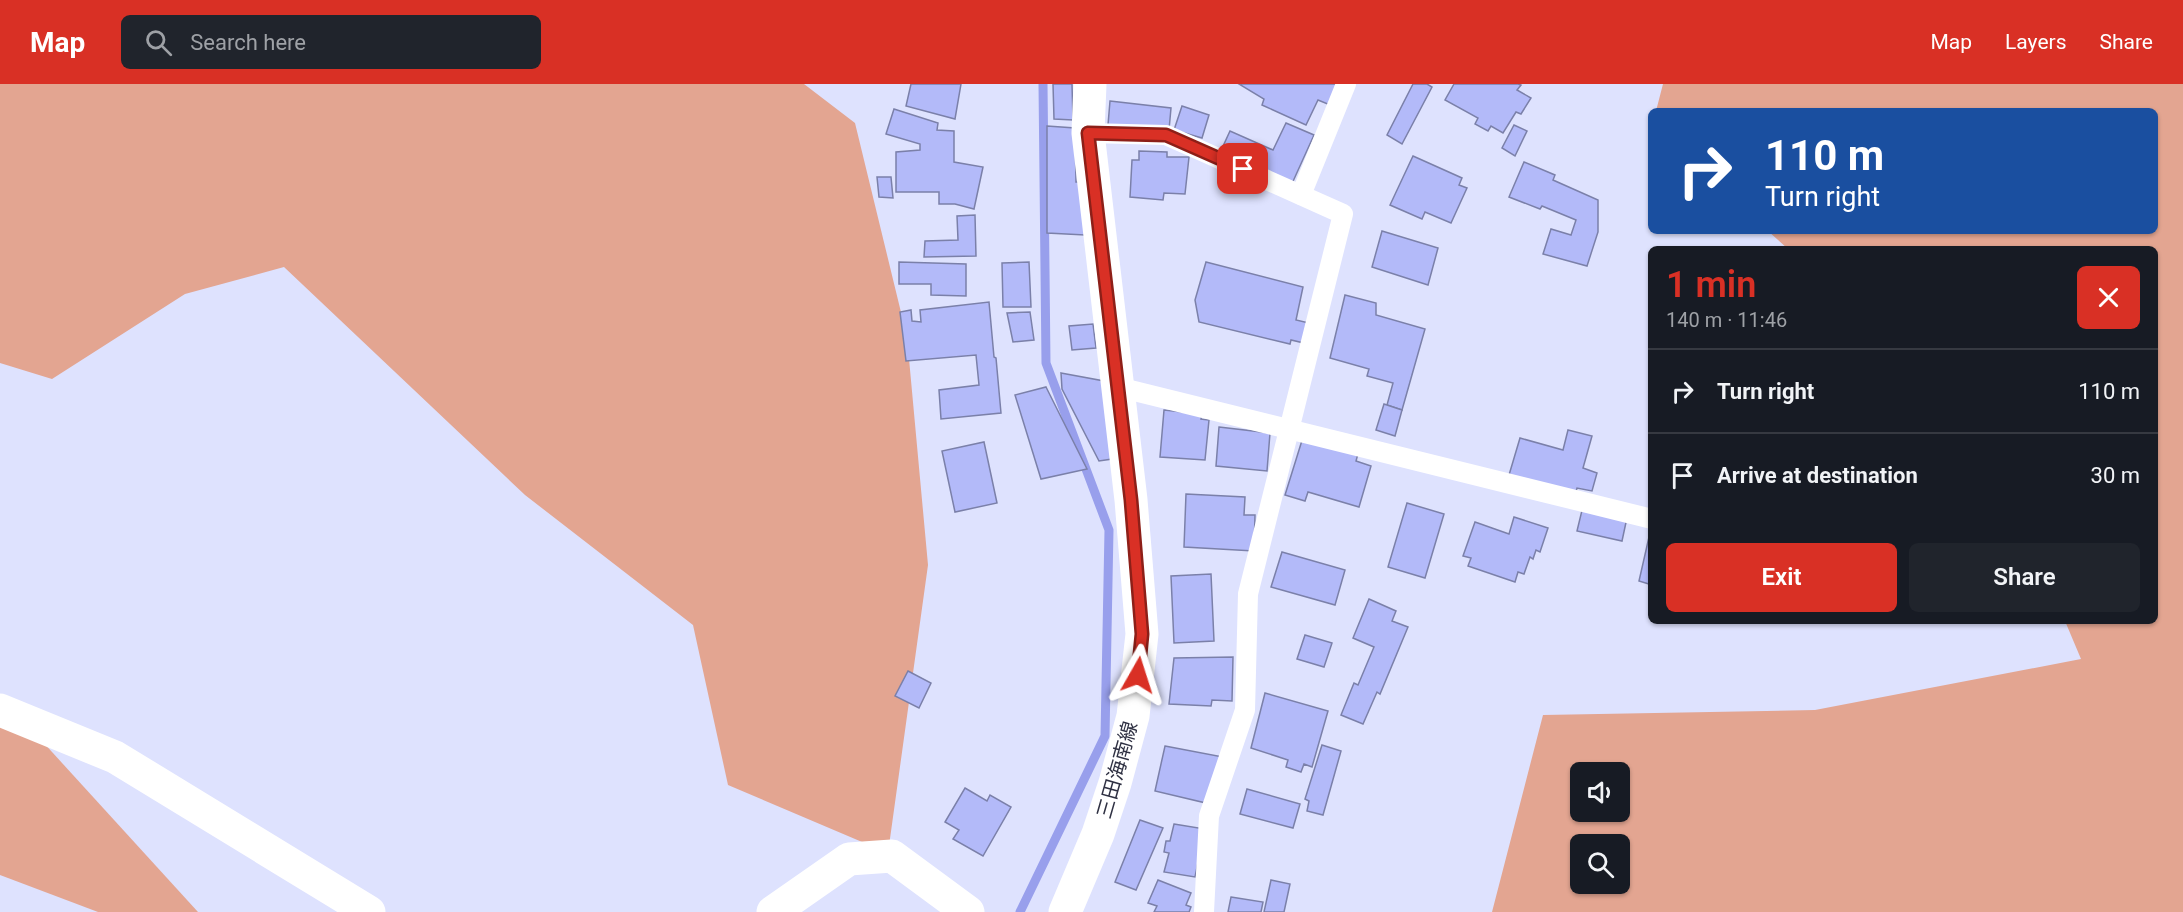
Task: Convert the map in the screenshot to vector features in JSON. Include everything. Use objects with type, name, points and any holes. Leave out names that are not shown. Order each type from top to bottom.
[{"type":"main road","name":"三田海南線","points":[[1065,912],[1098,834],[1116,783],[1133,716],[1142,634],[1131,500],[1088,133],[1090,84]]},
{"type":"main road","points":[[0,710],[115,757],[369,912]]},
{"type":"main road","points":[[773,912],[849,859],[892,856],[968,912]]},
{"type":"lane","points":[[1301,195],[1346,84]]},
{"type":"lane","points":[[1088,133],[1166,135],[1342,214],[1248,594],[1245,710],[1209,816],[1204,912]]},
{"type":"lane","points":[[1118,387],[1648,518]]},
{"type":"shaded area","points":[[0,84],[804,84],[855,123],[907,337],[928,565],[888,853],[728,785],[693,625],[525,495],[284,267],[185,294],[52,379],[0,363]]},
{"type":"shaded area","points":[[1663,84],[2183,84],[2183,912],[1492,912],[1543,715],[1815,710],[2081,659],[2066,624],[2158,624],[2158,246],[1785,246],[1771,234],[2158,234],[2158,108],[1657,108]]},
{"type":"shaded area","points":[[0,707],[21,718],[198,912],[98,912],[0,875]]},
{"type":"building","points":[[911,84],[961,84],[955,119],[906,106]]},
{"type":"building","points":[[1053,84],[1072,84],[1073,120],[1054,119]]},
{"type":"building","points":[[1239,84],[1339,84],[1335,107],[1318,100],[1306,125],[1262,105],[1264,99]]},
{"type":"building","points":[[1413,84],[1427,84],[1432,87],[1402,144],[1387,135]]},
{"type":"building","points":[[1454,84],[1518,84],[1521,85],[1517,90],[1531,98],[1521,114],[1516,112],[1503,133],[1491,126],[1488,131],[1475,124],[1478,118],[1445,100]]},
{"type":"building","points":[[1110,101],[1171,108],[1169,130],[1108,125]]},
{"type":"building","points":[[1182,106],[1209,115],[1202,138],[1174,130]]},
{"type":"building","points":[[894,109],[938,123],[937,130],[954,131],[954,162],[983,167],[974,209],[955,204],[939,204],[939,192],[896,192],[896,152],[920,150],[920,144],[886,134]]},
{"type":"building","points":[[1286,123],[1314,135],[1290,188],[1219,155],[1230,131],[1273,150]]},
{"type":"building","points":[[1514,125],[1527,131],[1515,156],[1502,148]]},
{"type":"building","points":[[1047,126],[1075,128],[1076,182],[1082,182],[1085,235],[1047,233]]},
{"type":"building","points":[[1139,151],[1167,152],[1167,157],[1189,157],[1185,194],[1164,193],[1163,200],[1130,197],[1132,160],[1139,160]]},
{"type":"building","points":[[1413,156],[1462,178],[1459,185],[1467,188],[1451,223],[1425,212],[1422,219],[1390,205]]},
{"type":"building","points":[[1524,162],[1555,175],[1553,180],[1598,200],[1598,232],[1587,266],[1543,254],[1551,229],[1571,235],[1576,220],[1542,206],[1540,209],[1509,197]]},
{"type":"building","points":[[877,177],[891,177],[893,198],[879,197]]},
{"type":"building","points":[[975,215],[976,256],[924,257],[925,241],[958,240],[957,216]]},
{"type":"building","points":[[1382,231],[1438,248],[1428,285],[1372,267]]},
{"type":"building","points":[[899,262],[966,264],[966,296],[931,295],[931,284],[899,284]]},
{"type":"building","points":[[1029,262],[1031,307],[1003,307],[1002,263]]},
{"type":"building","points":[[1206,262],[1303,287],[1296,320],[1309,323],[1304,343],[1291,340],[1290,344],[1199,322],[1195,300]]},
{"type":"building","points":[[1345,295],[1376,303],[1376,315],[1425,329],[1402,410],[1387,405],[1393,383],[1367,376],[1369,369],[1330,358]]},
{"type":"building","points":[[989,302],[1001,413],[941,419],[939,390],[979,385],[976,355],[906,361],[900,312],[911,310],[912,321],[921,322],[920,310]]},
{"type":"building","points":[[1030,312],[1034,340],[1013,342],[1007,313]]},
{"type":"building","points":[[1093,324],[1096,348],[1072,350],[1069,326]]},
{"type":"building","points":[[1061,373],[1104,381],[1112,459],[1099,461],[1062,389]]},
{"type":"building","points":[[1046,387],[1087,469],[1041,479],[1015,395]]},
{"type":"building","points":[[1384,404],[1402,410],[1395,436],[1376,430]]},
{"type":"building","points":[[1164,410],[1202,414],[1201,419],[1209,420],[1205,460],[1160,457]]},
{"type":"building","points":[[1219,427],[1270,433],[1267,471],[1216,466]]},
{"type":"building","points":[[1568,430],[1592,436],[1583,468],[1597,473],[1592,491],[1577,488],[1575,495],[1509,475],[1520,438],[1563,450]]},
{"type":"building","points":[[1304,434],[1359,450],[1356,461],[1371,466],[1359,507],[1308,492],[1305,501],[1285,495]]},
{"type":"building","points":[[984,442],[997,503],[955,512],[942,451]]},
{"type":"building","points":[[1186,494],[1245,497],[1244,515],[1255,515],[1254,551],[1184,547]]},
{"type":"building","points":[[1584,502],[1628,513],[1622,541],[1577,531]]},
{"type":"building","points":[[1407,503],[1444,514],[1425,578],[1388,567]]},
{"type":"building","points":[[1514,517],[1548,528],[1540,552],[1536,550],[1533,559],[1530,557],[1524,574],[1518,572],[1515,582],[1468,566],[1471,558],[1463,556],[1475,522],[1509,534]]},
{"type":"building","points":[[1648,541],[1648,584],[1639,581]]},
{"type":"building","points":[[1282,552],[1345,570],[1335,605],[1271,587]]},
{"type":"building","points":[[1211,574],[1214,641],[1174,643],[1171,576]]},
{"type":"building","points":[[1369,599],[1396,611],[1392,621],[1408,627],[1380,694],[1377,692],[1363,724],[1341,715],[1354,683],[1358,685],[1374,647],[1353,638]]},
{"type":"building","points":[[1305,635],[1332,643],[1324,667],[1297,659]]},
{"type":"building","points":[[1233,657],[1232,701],[1212,700],[1211,706],[1169,704],[1174,658]]},
{"type":"building","points":[[908,671],[931,683],[919,708],[895,696]]},
{"type":"building","points":[[1265,693],[1328,711],[1312,767],[1304,764],[1301,772],[1286,767],[1288,760],[1251,748]]},
{"type":"building","points":[[1322,745],[1341,751],[1323,815],[1307,811],[1309,801],[1305,799]]},
{"type":"building","points":[[1165,746],[1223,757],[1206,803],[1155,791]]},
{"type":"building","points":[[965,788],[987,801],[990,795],[1011,807],[983,856],[953,839],[959,830],[945,822]]},
{"type":"building","points":[[1247,789],[1300,804],[1293,828],[1240,814]]},
{"type":"building","points":[[1140,820],[1163,828],[1136,890],[1115,882]]},
{"type":"building","points":[[1174,824],[1205,829],[1195,877],[1164,872],[1169,853],[1164,852],[1166,841],[1170,841]]},
{"type":"building","points":[[1158,880],[1191,893],[1186,905],[1191,907],[1189,912],[1154,912],[1157,906],[1148,903]]},
{"type":"building","points":[[1271,880],[1290,884],[1284,912],[1264,912]]},
{"type":"building","points":[[1231,897],[1263,902],[1261,912],[1228,912]]},
{"type":"waterway","points":[[1020,912],[1105,736],[1109,530],[1046,363],[1043,84]]},
{"type":"route","points":[[1138,675],[1142,634],[1131,500],[1088,133],[1166,135],[1243,169]]}]
